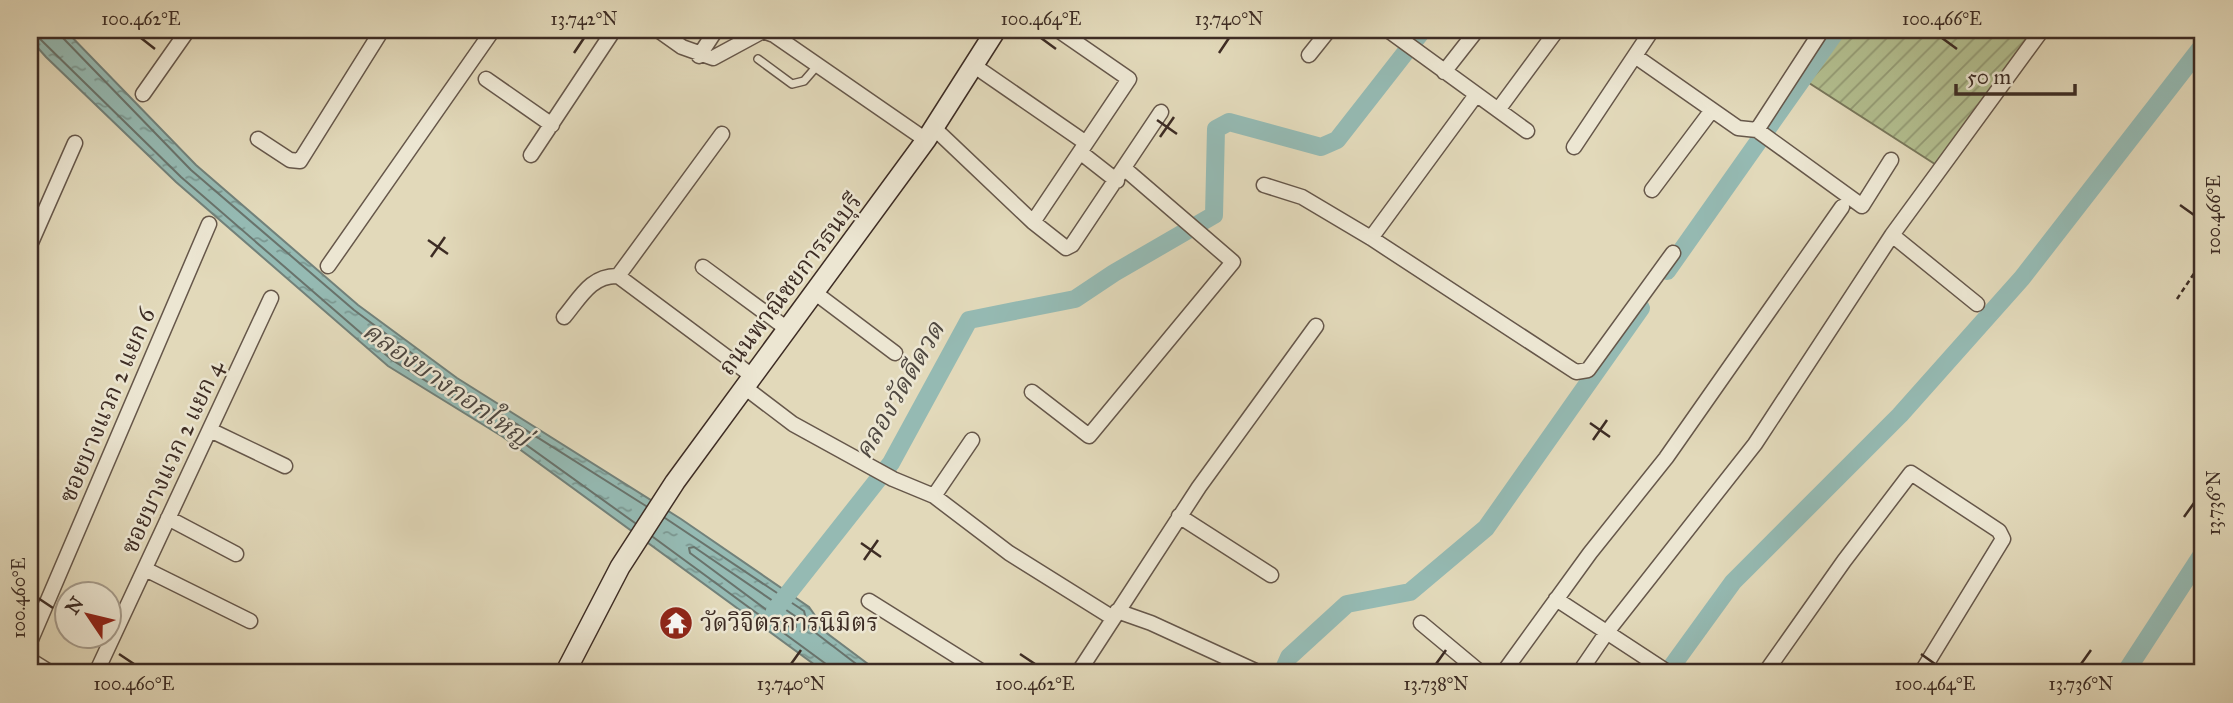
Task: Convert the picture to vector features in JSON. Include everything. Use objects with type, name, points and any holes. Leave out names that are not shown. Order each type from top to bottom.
[{"type":"main road","name":"ถนนพาณิชยการธนบุรี","points":[[565,673],[620,566],[675,482],[930,134],[996,30]]},
{"type":"street","points":[[143,94],[188,30]]},
{"type":"street","points":[[258,139],[290,160],[299,162],[382,30]]},
{"type":"street","points":[[328,266],[494,30]]},
{"type":"street","points":[[531,155],[614,30]]},
{"type":"street","points":[[658,30],[699,56],[713,58],[763,31],[774,35],[817,66],[930,134],[1066,248],[1072,245],[1121,175],[1161,112]]},
{"type":"street","points":[[699,56],[716,30]]},
{"type":"street","points":[[1033,222],[1129,79],[1058,30]]},
{"type":"street","points":[[1309,55],[1329,30]]},
{"type":"street","points":[[1388,30],[1527,131]]},
{"type":"street","points":[[1444,72],[1477,30]]},
{"type":"street","points":[[1498,110],[1557,30]]},
{"type":"street","points":[[1574,147],[1652,30]]},
{"type":"street","points":[[1763,134],[1822,30]]},
{"type":"street","points":[[1579,673],[1607,632],[1755,444],[1892,235],[2042,30]]},
{"type":"street","points":[[1635,56],[1738,128],[1763,134],[1861,206],[1891,160]]},
{"type":"street","points":[[973,65],[1182,219],[1233,262],[1089,436],[1032,392]]},
{"type":"street","points":[[486,79],[552,125]]},
{"type":"street","points":[[1371,238],[1476,95]]},
{"type":"street","points":[[1652,190],[1712,110]]},
{"type":"street","points":[[618,276],[722,134]]},
{"type":"street","points":[[30,245],[75,143]]},
{"type":"street","points":[[1264,186],[1302,197],[1371,238],[1576,372],[1588,370],[1673,253]]},
{"type":"street","points":[[1503,673],[1556,598],[1666,458],[1842,207]]},
{"type":"street","name":"ซอยบางแวก 2 แยก 6","points":[[30,642],[209,224]]},
{"type":"street","points":[[1892,235],[1977,304]]},
{"type":"street","points":[[702,267],[786,328]]},
{"type":"street","points":[[564,317],[594,281],[603,276],[618,276],[747,381],[793,424],[874,466],[893,479],[934,496],[1009,553],[1115,615],[1257,672]]},
{"type":"street","points":[[814,292],[895,353]]},
{"type":"street","name":"ซอยบางแวก 2 แยก 4","points":[[96,673],[271,298]]},
{"type":"street","points":[[1078,673],[1179,516],[1316,326]]},
{"type":"street","points":[[210,430],[285,466]]},
{"type":"street","points":[[934,496],[972,440]]},
{"type":"street","points":[[1765,673],[1843,561],[1912,473],[1999,531],[2003,539],[1921,673]]},
{"type":"street","points":[[1179,516],[1270,575]]},
{"type":"street","points":[[168,518],[236,554]]},
{"type":"street","points":[[145,569],[250,621]]},
{"type":"street","points":[[1556,598],[1665,671]]},
{"type":"street","points":[[869,601],[984,673]]},
{"type":"street","points":[[1422,622],[1481,673]]},
{"type":"street","points":[[31,665],[51,673]]},
{"type":"lane","points":[[758,59],[792,84],[804,80],[817,66]]},
{"type":"path","points":[[2177,299],[2203,260]]},
{"type":"green space","points":[[1842,30],[2040,30],[1941,168],[1806,81]]},
{"type":"water","name":"คลองบางกอกใหญ่","points":[[30,30],[65,30],[196,165],[358,305],[457,378],[681,519],[809,607],[816,617],[812,622],[880,673],[826,673],[503,437],[388,366],[176,182],[46,57],[30,39]]},
{"type":"waterway","name":"คลองวัดดีดวด","points":[[775,610],[891,463],[969,320],[1075,299],[1214,215],[1216,129],[1229,122],[1321,147],[1337,140],[1423,30]]},
{"type":"waterway","points":[[1667,271],[1837,30]]},
{"type":"waterway","points":[[1667,673],[1733,582],[1900,415],[2022,278],[2203,45]]},
{"type":"waterway","points":[[1282,673],[1289,657],[1347,604],[1410,592],[1486,528],[1641,308]]},
{"type":"waterway","points":[[2125,673],[2203,553]]},
{"type":"place","name":"วัดวิจิตรการนิมิตร","points":[[676,623]]}]
